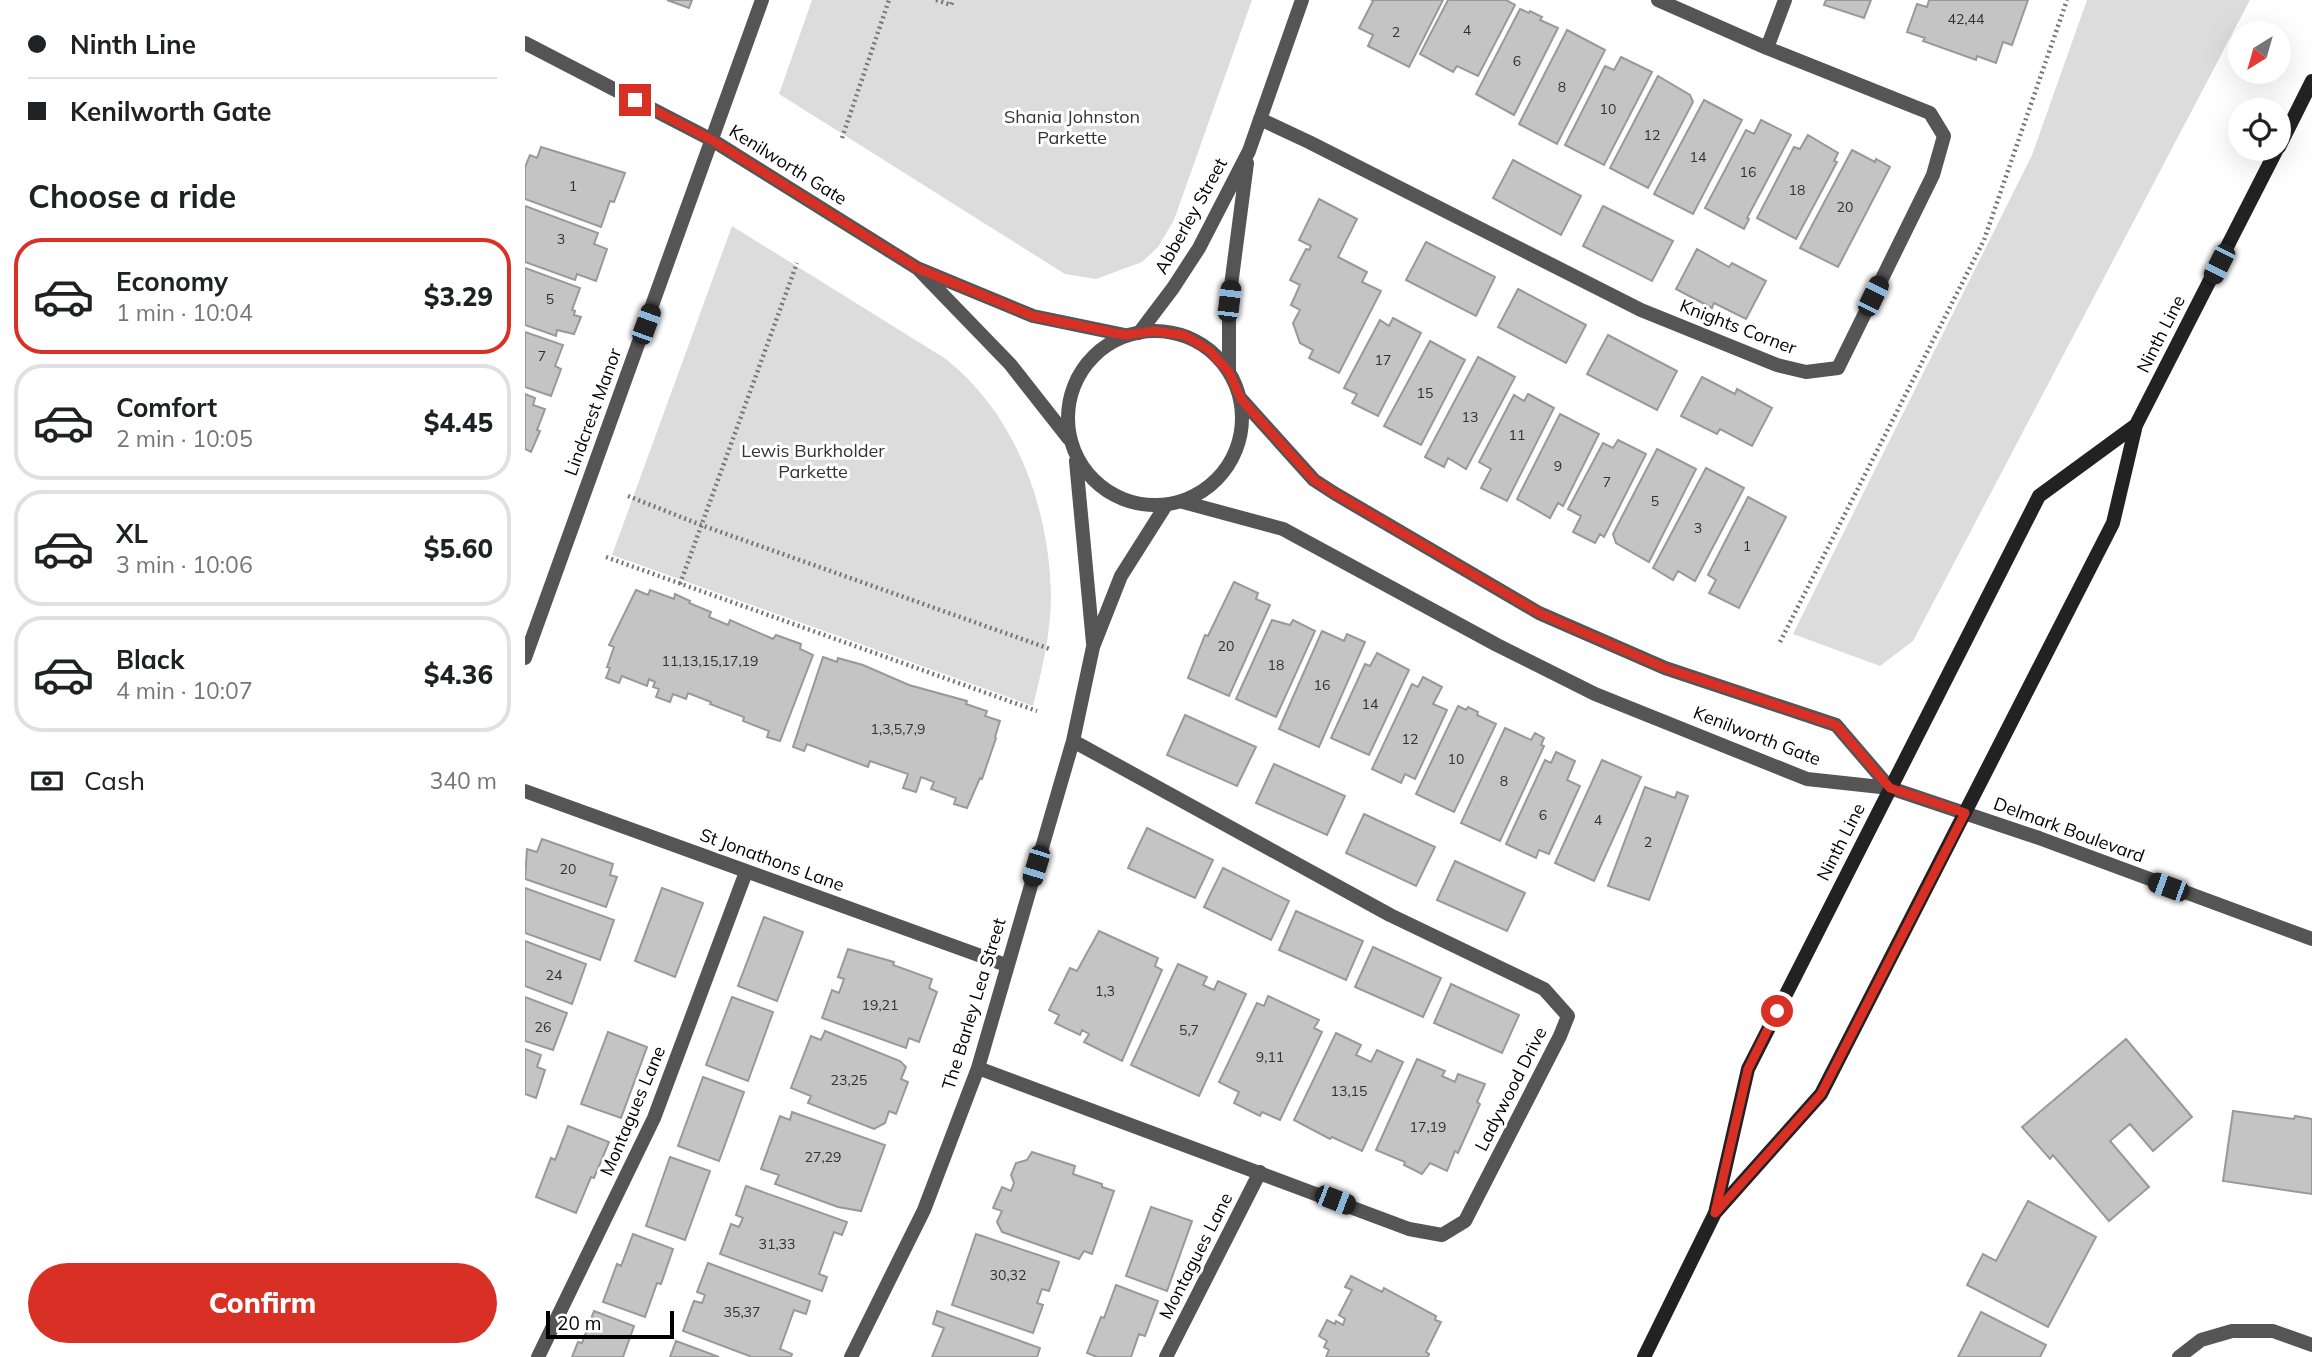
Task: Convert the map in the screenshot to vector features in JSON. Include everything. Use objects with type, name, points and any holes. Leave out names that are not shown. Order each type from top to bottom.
[{"type":"main road","name":"Ninth Line","points":[[2291,122],[2312,81]]},
{"type":"main road","name":"Ninth Line","points":[[1715,1213],[1821,1094],[2113,523],[2136,425],[2271,161]]},
{"type":"main road","name":"Ninth Line","points":[[1644,1357],[1715,1213],[1748,1069],[2039,496],[2136,425]]},
{"type":"street","name":"Lindcrest Manor","points":[[525,658],[762,0]]},
{"type":"street","name":"Abberley Street","points":[[1132,334],[1173,288],[1199,248],[1249,151],[1302,0]]},
{"type":"street","name":"Knights Corner","points":[[1260,119],[1641,310],[1777,365],[1806,372],[1838,369],[1933,175],[1944,136],[1930,113],[1767,48],[1658,0]]},
{"type":"street","points":[[1767,48],[1785,0]]},
{"type":"street","name":"Kenilworth Gate","points":[[525,43],[712,140],[917,268],[1033,316],[1132,334]]},
{"type":"street","name":"Abberley Street","points":[[1229,372],[1229,301],[1249,151]]},
{"type":"street","name":"Kenilworth Gate","points":[[917,268],[1010,364],[1069,439]]},
{"type":"street","points":[[1154,331],[1184,335],[1209,350],[1229,372],[1241,399],[1243,425],[1237,450],[1224,473],[1205,491],[1183,502],[1166,505],[1132,503],[1109,494],[1089,478],[1069,439],[1067,414],[1072,388],[1084,365],[1103,347],[1132,334],[1154,331]]},
{"type":"street","name":"Kenilworth Gate","points":[[1241,399],[1314,480],[1334,493],[1539,613],[1665,668],[1836,725],[1890,788]]},
{"type":"street","name":"The Barley Lea Street","points":[[1076,457],[1093,648]]},
{"type":"street","name":"Kenilworth Gate","points":[[1183,502],[1283,529],[1497,645],[1595,694],[1807,779],[1890,788]]},
{"type":"street","name":"The Barley Lea Street","points":[[851,1357],[924,1210],[978,1068],[1073,741],[1093,648],[1121,576],[1166,505]]},
{"type":"street","name":"Ladywood Drive","points":[[978,1068],[1409,1228],[1442,1235],[1465,1221],[1568,1016],[1544,989],[1390,915],[1073,741]]},
{"type":"street","name":"Delmark Boulevard","points":[[1890,788],[2032,836],[2312,939]]},
{"type":"street","name":"St Jonathons Lane","points":[[525,791],[1006,965]]},
{"type":"street","name":"Montagues Lane","points":[[538,1357],[654,1118],[746,872]]},
{"type":"street","name":"Montagues Lane","points":[[1166,1357],[1260,1172]]},
{"type":"street","points":[[2179,1357],[2201,1340],[2232,1331],[2273,1331],[2312,1345]]},
{"type":"path","points":[[842,138],[888,0]]},
{"type":"path","points":[[936,0],[951,5],[953,0]]},
{"type":"path","points":[[1780,642],[1985,240],[2067,0]]},
{"type":"path","points":[[680,584],[797,263]]},
{"type":"path","points":[[628,496],[701,525],[1050,649]]},
{"type":"path","points":[[606,557],[1037,711]]},
{"type":"green space","name":"Shania Johnston Parkette","points":[[812,0],[1252,0],[1174,220],[1158,247],[1142,262],[1096,279],[1065,274],[779,94]]},
{"type":"green space","points":[[2087,0],[2250,0],[2239,21],[2228,21],[2228,42],[1913,641],[1880,666],[1793,634],[2032,155]]},
{"type":"green space","name":"Lewis Burkholder Parkette","points":[[732,226],[946,359],[971,382],[992,407],[1024,465],[1044,528],[1049,562],[1049,623],[1033,706],[612,555]]},
{"type":"building","points":[[667,0],[692,0],[689,8]]},
{"type":"building","points":[[1371,0],[1443,0],[1409,67],[1368,46],[1373,35],[1359,28],[1373,1]]},
{"type":"building","points":[[1448,0],[1506,0],[1515,5],[1478,76],[1457,66],[1453,72],[1420,54]]},
{"type":"building","points":[[1826,0],[1871,0],[1864,18],[1824,5]]},
{"type":"building","points":[[1929,0],[2028,0],[2012,45],[2003,42],[1996,63],[1977,56],[1976,60],[1923,41],[1925,38],[1907,32],[1917,4],[1927,7]]},
{"type":"building","points":[[1520,9],[1542,17],[1540,20],[1558,28],[1514,115],[1476,94]]},
{"type":"building","points":[[1567,30],[1605,50],[1557,144],[1519,124]]},
{"type":"building","points":[[1621,57],[1652,72],[1604,165],[1565,145],[1605,66],[1614,70]]},
{"type":"building","points":[[1658,76],[1690,95],[1693,102],[1648,188],[1610,168]]},
{"type":"building","points":[[1704,100],[1742,120],[1693,214],[1654,194]]},
{"type":"building","points":[[1761,120],[1791,135],[1747,218],[1749,219],[1744,229],[1705,208],[1746,130],[1754,134]]},
{"type":"building","points":[[1808,135],[1838,153],[1834,161],[1837,162],[1796,239],[1757,218],[1794,147],[1800,149]]},
{"type":"building","points":[[541,147],[625,173],[614,202],[610,201],[601,227],[525,199],[525,167],[530,155],[537,158]]},
{"type":"building","points":[[1852,150],[1890,167],[1838,267],[1800,248]]},
{"type":"building","points":[[1513,160],[1581,196],[1561,235],[1493,198]]},
{"type":"building","points":[[1319,199],[1357,219],[1338,257],[1367,272],[1362,282],[1381,291],[1339,373],[1309,358],[1313,350],[1300,343],[1293,323],[1300,310],[1291,305],[1300,285],[1290,280],[1306,249],[1309,250],[1311,246],[1299,240]]},
{"type":"building","points":[[525,206],[598,233],[594,244],[607,249],[596,281],[577,274],[575,280],[525,262]]},
{"type":"building","points":[[1603,206],[1673,241],[1652,281],[1583,246]]},
{"type":"building","points":[[1426,242],[1495,277],[1476,316],[1406,280]]},
{"type":"building","points":[[1697,249],[1729,267],[1732,263],[1766,281],[1746,319],[1714,303],[1712,308],[1676,289]]},
{"type":"building","points":[[525,268],[580,288],[572,310],[575,311],[574,315],[581,317],[574,334],[557,330],[556,336],[525,325]]},
{"type":"building","points":[[1518,289],[1586,325],[1566,363],[1498,327]]},
{"type":"building","points":[[1393,318],[1421,333],[1378,416],[1352,403],[1357,394],[1344,388],[1380,320],[1389,326]]},
{"type":"building","points":[[525,332],[563,345],[555,366],[561,369],[551,396],[525,387]]},
{"type":"building","points":[[1608,335],[1677,371],[1657,410],[1587,374]]},
{"type":"building","points":[[1430,341],[1465,360],[1421,445],[1384,426]]},
{"type":"building","points":[[1478,357],[1515,377],[1466,469],[1448,458],[1444,467],[1425,457]]},
{"type":"building","points":[[1702,377],[1735,394],[1737,389],[1772,408],[1752,446],[1720,429],[1717,434],[1681,416]]},
{"type":"building","points":[[525,394],[535,398],[533,405],[545,409],[531,452],[525,449]]},
{"type":"building","points":[[1528,394],[1554,408],[1507,501],[1481,488],[1491,469],[1479,462],[1514,395],[1524,401]]},
{"type":"building","points":[[1560,414],[1599,434],[1563,506],[1558,503],[1550,518],[1517,499]]},
{"type":"building","points":[[1618,440],[1646,454],[1604,537],[1600,534],[1595,543],[1573,532],[1581,516],[1568,509],[1603,443],[1613,448]]},
{"type":"building","points":[[1657,449],[1696,469],[1649,562],[1616,543],[1613,534]]},
{"type":"building","points":[[1706,468],[1744,488],[1695,581],[1678,571],[1673,580],[1653,568]]},
{"type":"building","points":[[1748,497],[1786,517],[1739,608],[1709,593],[1716,580],[1708,575]]},
{"type":"building","points":[[1234,582],[1258,593],[1256,599],[1270,605],[1229,696],[1188,678],[1205,635],[1208,636]]},
{"type":"building","points":[[636,590],[648,595],[650,590],[674,599],[675,594],[711,612],[709,617],[728,625],[730,620],[773,639],[776,635],[801,644],[800,649],[813,655],[780,741],[767,737],[769,731],[743,721],[744,717],[688,693],[686,699],[673,694],[670,702],[656,697],[659,689],[653,687],[655,682],[649,679],[647,686],[622,676],[619,683],[606,678],[614,647],[609,645]]},
{"type":"building","points":[[1272,620],[1290,625],[1293,620],[1315,631],[1276,717],[1236,699]]},
{"type":"building","points":[[1322,631],[1344,641],[1347,634],[1365,642],[1319,747],[1279,729]]},
{"type":"building","points":[[1377,653],[1409,670],[1369,755],[1331,738],[1365,664],[1370,666]]},
{"type":"building","points":[[823,657],[837,662],[838,658],[863,665],[909,685],[967,701],[966,704],[987,711],[985,716],[1000,721],[982,779],[980,778],[967,808],[954,804],[956,798],[931,789],[934,782],[921,777],[916,792],[903,788],[908,774],[870,761],[868,767],[807,744],[804,751],[793,747]]},
{"type":"building","points":[[1423,677],[1442,687],[1433,704],[1447,710],[1415,779],[1405,774],[1401,783],[1372,769],[1412,684],[1418,687]]},
{"type":"building","points":[[1458,706],[1466,710],[1468,707],[1478,712],[1477,715],[1496,724],[1454,812],[1416,794]]},
{"type":"building","points":[[1185,715],[1256,747],[1237,786],[1167,755]]},
{"type":"building","points":[[1505,728],[1531,740],[1535,733],[1544,738],[1541,745],[1544,746],[1500,841],[1461,823]]},
{"type":"building","points":[[1556,752],[1575,761],[1567,780],[1580,786],[1549,854],[1539,850],[1536,858],[1506,844],[1545,760],[1551,763]]},
{"type":"building","points":[[1602,760],[1641,777],[1594,881],[1555,863]]},
{"type":"building","points":[[1274,764],[1345,796],[1327,835],[1256,803]]},
{"type":"building","points":[[1645,787],[1675,798],[1677,792],[1688,796],[1649,900],[1608,886]]},
{"type":"building","points":[[1364,814],[1435,847],[1416,886],[1346,853]]},
{"type":"building","points":[[1147,828],[1213,860],[1195,898],[1128,868]]},
{"type":"building","points":[[542,839],[613,864],[610,875],[617,877],[606,907],[525,879],[527,849],[537,852]]},
{"type":"building","points":[[1455,861],[1525,893],[1507,931],[1437,900]]},
{"type":"building","points":[[1223,868],[1289,901],[1271,940],[1204,907]]},
{"type":"building","points":[[525,888],[614,920],[600,960],[525,933]]},
{"type":"building","points":[[662,888],[703,903],[675,977],[635,961]]},
{"type":"building","points":[[1296,911],[1363,941],[1346,980],[1279,950]]},
{"type":"building","points":[[764,917],[803,932],[777,1001],[738,986]]},
{"type":"building","points":[[1099,931],[1158,958],[1155,966],[1162,970],[1122,1061],[1084,1042],[1089,1034],[1082,1030],[1080,1035],[1055,1023],[1059,1015],[1049,1010],[1070,968],[1077,971]]},
{"type":"building","points":[[525,941],[586,964],[572,1004],[525,986]]},
{"type":"building","points":[[1373,947],[1441,978],[1423,1017],[1355,987]]},
{"type":"building","points":[[848,949],[894,962],[893,965],[932,979],[929,988],[937,992],[919,1042],[909,1038],[906,1048],[822,1018],[832,990],[839,993],[844,979],[838,977]]},
{"type":"building","points":[[1178,964],[1207,977],[1203,985],[1214,990],[1218,981],[1246,994],[1199,1096],[1131,1065]]},
{"type":"building","points":[[1451,984],[1519,1015],[1502,1053],[1434,1023]]},
{"type":"building","points":[[1268,996],[1319,1020],[1314,1028],[1322,1032],[1280,1120],[1262,1112],[1260,1116],[1234,1103],[1239,1092],[1219,1082],[1257,1003],[1264,1006]]},
{"type":"building","points":[[525,997],[567,1013],[553,1050],[525,1041]]},
{"type":"building","points":[[732,997],[773,1012],[748,1081],[706,1065]]},
{"type":"building","points":[[825,1031],[900,1061],[906,1067],[901,1079],[908,1082],[896,1114],[889,1111],[885,1123],[874,1129],[808,1103],[811,1096],[791,1088],[811,1036],[821,1040]]},
{"type":"building","points":[[608,1032],[647,1047],[621,1118],[581,1104]]},
{"type":"building","points":[[1336,1033],[1361,1045],[1356,1055],[1371,1062],[1377,1050],[1403,1062],[1362,1151],[1332,1137],[1330,1139],[1294,1120]]},
{"type":"building","points":[[2126,1039],[2192,1117],[2153,1151],[2130,1124],[2110,1141],[2149,1187],[2109,1221],[2053,1155],[2050,1159],[2022,1127]]},
{"type":"building","points":[[525,1049],[541,1055],[537,1067],[545,1070],[536,1098],[525,1094]]},
{"type":"building","points":[[1417,1059],[1445,1071],[1442,1076],[1455,1082],[1458,1074],[1485,1084],[1477,1102],[1480,1104],[1447,1171],[1430,1163],[1422,1174],[1404,1165],[1405,1162],[1376,1150]]},
{"type":"building","points":[[703,1077],[744,1092],[719,1161],[678,1146]]},
{"type":"building","points":[[2233,1111],[2312,1119],[2312,1194],[2223,1181]]},
{"type":"building","points":[[792,1112],[885,1145],[861,1211],[838,1207],[775,1184],[779,1175],[761,1169],[780,1116],[790,1120]]},
{"type":"building","points":[[568,1126],[609,1142],[576,1213],[536,1197],[551,1158],[555,1160]]},
{"type":"building","points":[[1032,1152],[1075,1166],[1073,1174],[1114,1191],[1092,1254],[1084,1251],[1079,1259],[1002,1232],[997,1222],[1002,1211],[993,1208],[1002,1187],[1011,1191],[1014,1183],[1011,1175],[1016,1163],[1027,1160]]},
{"type":"building","points":[[670,1157],[710,1171],[685,1240],[646,1226]]},
{"type":"building","points":[[746,1186],[847,1222],[842,1235],[834,1232],[819,1274],[827,1277],[822,1291],[720,1254],[731,1224],[739,1227],[743,1218],[736,1215]]},
{"type":"building","points":[[2028,1201],[2096,1237],[2048,1327],[1967,1285],[1983,1254],[1996,1261]]},
{"type":"building","points":[[1151,1207],[1192,1221],[1167,1291],[1126,1276]]},
{"type":"building","points":[[633,1234],[673,1249],[661,1284],[657,1283],[645,1317],[603,1302],[617,1264],[621,1266]]},
{"type":"building","points":[[976,1234],[1059,1262],[1049,1291],[1042,1289],[1037,1303],[1043,1305],[1033,1333],[952,1305]]},
{"type":"building","points":[[708,1263],[810,1301],[806,1314],[794,1310],[780,1349],[792,1354],[791,1357],[752,1357],[683,1331],[694,1301],[702,1303],[705,1295],[697,1292]]},
{"type":"building","points":[[1351,1276],[1382,1292],[1384,1288],[1436,1316],[1435,1320],[1441,1322],[1426,1352],[1428,1357],[1326,1357],[1329,1350],[1324,1347],[1327,1341],[1319,1336],[1327,1320],[1343,1325],[1345,1319],[1339,1315],[1352,1290],[1345,1287]]},
{"type":"building","points":[[1116,1285],[1158,1301],[1145,1336],[1139,1334],[1131,1357],[1097,1357],[1087,1353]]},
{"type":"building","points":[[594,1311],[634,1326],[623,1357],[572,1357],[578,1342],[582,1343]]},
{"type":"building","points":[[937,1311],[1040,1348],[1037,1357],[932,1357],[944,1328],[933,1324]]},
{"type":"building","points":[[1981,1312],[2046,1345],[2040,1357],[1958,1357]]},
{"type":"building","points":[[676,1341],[719,1357],[670,1357]]},
{"type":"route","points":[[635,100],[712,140],[917,268],[1033,316],[1125,335],[1154,331],[1184,335],[1209,350],[1229,372],[1241,399],[1314,480],[1334,493],[1539,613],[1665,668],[1836,725],[1890,788],[1965,813],[1821,1094],[1715,1213],[1748,1069],[1777,1011]]}]
